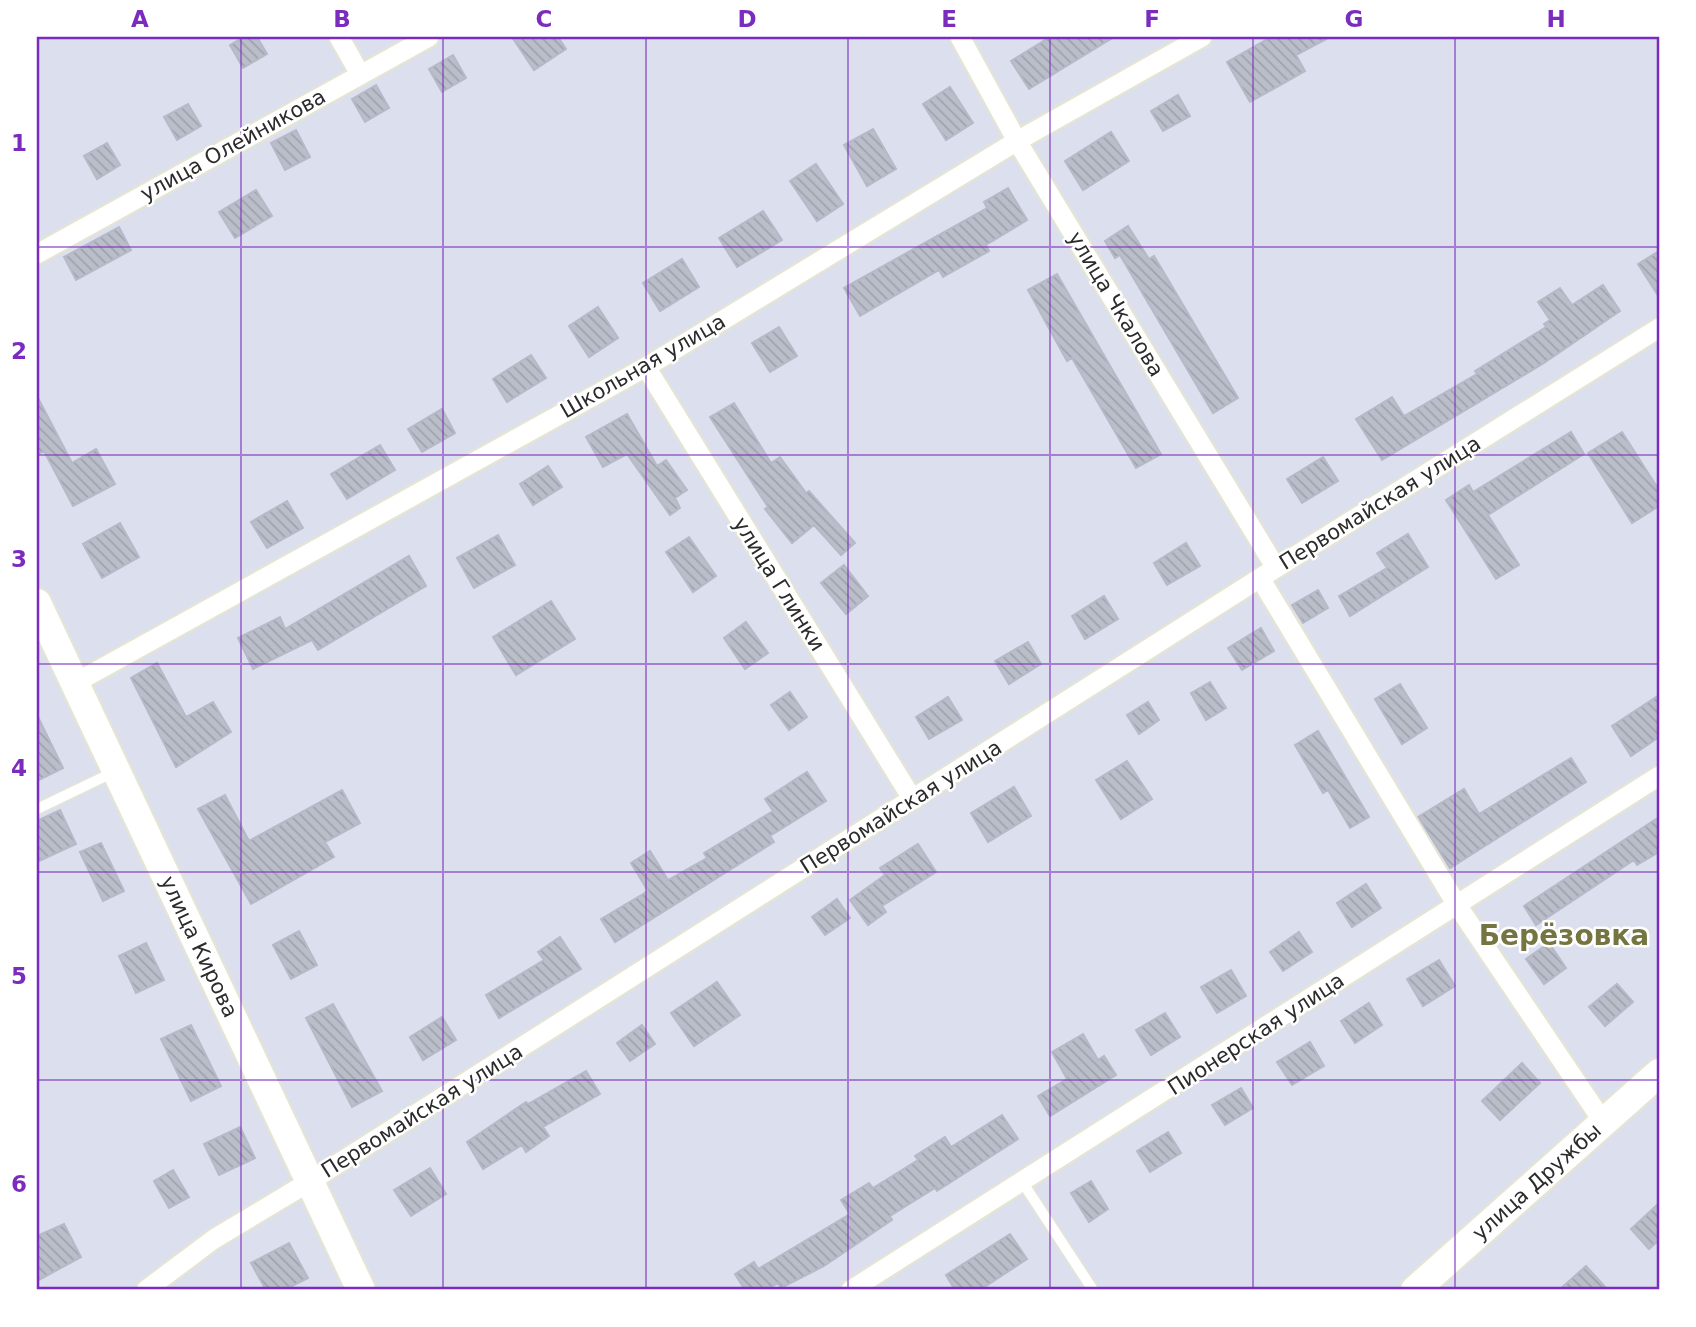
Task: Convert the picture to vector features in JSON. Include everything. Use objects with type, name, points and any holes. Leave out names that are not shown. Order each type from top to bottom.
[{"type":"street","points":[[340,37],[360,74]]},
{"type":"street","name":"улица Олейникова","points":[[37,254],[429,37]]},
{"type":"street","name":"улица Чкалова","points":[[961,37],[1017,141],[1457,905],[1604,1123]]},
{"type":"street","name":"Школьная улица","points":[[75,683],[646,367],[1017,141],[1202,37]]},
{"type":"street","name":"Первомайская улица","points":[[146,1290],[214,1239],[309,1182],[1659,328]]},
{"type":"street","name":"улица Глинки","points":[[646,367],[913,800]]},
{"type":"street","name":"улица Кирова","points":[[37,603],[361,1290]]},
{"type":"street","name":"Пионерская улица","points":[[851,1290],[1659,776]]},
{"type":"street","name":"улица Дружбы","points":[[1415,1290],[1659,1073]]},
{"type":"lane","points":[[37,810],[117,771]]},
{"type":"lane","points":[[1023,1183],[1093,1290]]},
{"type":"building","points":[[244,37],[257,37],[267,54],[243,68],[230,45]]},
{"type":"building","points":[[512,37],[558,37],[566,49],[534,70]]},
{"type":"building","points":[[1050,37],[1114,37],[1029,89],[1011,61]]},
{"type":"building","points":[[1271,37],[1330,37],[1296,55],[1305,71],[1250,102],[1227,62]]},
{"type":"building","points":[[453,55],[466,78],[442,92],[429,69]]},
{"type":"building","points":[[376,85],[389,108],[365,122],[352,99]]},
{"type":"building","points":[[950,87],[973,123],[946,140],[923,104]]},
{"type":"building","points":[[1178,95],[1190,116],[1163,131],[1151,111]]},
{"type":"building","points":[[188,104],[201,126],[177,140],[164,117]]},
{"type":"building","points":[[873,129],[896,169],[867,186],[844,145]]},
{"type":"building","points":[[296,130],[310,157],[285,170],[271,143]]},
{"type":"building","points":[[1111,132],[1129,161],[1083,190],[1065,161]]},
{"type":"building","points":[[107,143],[120,165],[97,179],[84,156]]},
{"type":"building","points":[[816,164],[843,204],[817,221],[790,181]]},
{"type":"building","points":[[1008,188],[1027,220],[986,245],[989,251],[943,277],[939,270],[860,316],[844,288],[987,208],[984,202]]},
{"type":"building","points":[[256,190],[272,216],[235,238],[219,212]]},
{"type":"building","points":[[763,211],[782,240],[737,267],[719,238]]},
{"type":"building","points":[[1128,226],[1149,259],[1154,256],[1238,398],[1213,413],[1120,255],[1115,258],[1105,241]]},
{"type":"building","points":[[119,227],[131,250],[76,280],[64,257]]},
{"type":"building","points":[[1659,251],[1659,297],[1638,264]]},
{"type":"building","points":[[682,259],[699,287],[660,311],[643,283]]},
{"type":"building","points":[[1057,274],[1161,454],[1136,468],[1072,358],[1067,361],[1028,290]]},
{"type":"building","points":[[1603,285],[1620,311],[1544,363],[1382,460],[1356,419],[1392,397],[1404,416],[1477,374],[1475,371],[1546,327],[1544,324],[1550,320],[1538,302],[1560,288],[1572,305]]},
{"type":"building","points":[[598,307],[618,338],[589,357],[569,326]]},
{"type":"building","points":[[779,327],[797,356],[770,372],[752,343]]},
{"type":"building","points":[[531,355],[546,378],[507,402],[493,379]]},
{"type":"building","points":[[37,396],[72,463],[96,449],[115,484],[73,506],[44,451],[37,455]]},
{"type":"building","points":[[734,403],[771,463],[780,457],[806,493],[809,491],[855,543],[841,555],[814,525],[792,543],[765,509],[768,507],[710,417]]},
{"type":"building","points":[[442,409],[455,433],[422,452],[408,429]]},
{"type":"building","points":[[627,414],[657,466],[666,460],[687,490],[675,498],[680,508],[670,515],[627,454],[603,467],[586,437]]},
{"type":"building","points":[[1571,432],[1584,454],[1488,515],[1519,565],[1496,579],[1446,500],[1469,485],[1473,492]]},
{"type":"building","points":[[1622,432],[1659,490],[1659,506],[1632,523],[1588,453]]},
{"type":"building","points":[[380,445],[395,470],[347,499],[331,474]]},
{"type":"building","points":[[1323,457],[1338,481],[1302,503],[1287,479]]},
{"type":"building","points":[[548,466],[562,487],[533,505],[520,484]]},
{"type":"building","points":[[287,501],[303,528],[267,548],[251,522]]},
{"type":"building","points":[[120,523],[139,557],[102,578],[83,544]]},
{"type":"building","points":[[1408,534],[1428,567],[1350,616],[1339,596],[1387,568],[1377,553]]},
{"type":"building","points":[[498,535],[515,565],[474,588],[457,558]]},
{"type":"building","points":[[689,537],[716,576],[693,592],[666,552]]},
{"type":"building","points":[[1186,543],[1200,566],[1167,585],[1154,563]]},
{"type":"building","points":[[409,556],[426,586],[318,650],[312,640],[253,669],[238,638],[280,617],[285,629]]},
{"type":"building","points":[[844,565],[868,596],[846,614],[821,583]]},
{"type":"building","points":[[1318,590],[1328,608],[1303,623],[1292,605]]},
{"type":"building","points":[[1104,596],[1118,619],[1085,639],[1072,616]]},
{"type":"building","points":[[551,601],[575,639],[516,675],[493,637]]},
{"type":"building","points":[[746,622],[768,653],[745,669],[724,638]]},
{"type":"building","points":[[1261,628],[1274,651],[1242,670],[1228,648]]},
{"type":"building","points":[[1028,642],[1041,664],[1009,684],[995,661]]},
{"type":"building","points":[[157,663],[186,717],[213,702],[231,732],[176,767],[131,678]]},
{"type":"building","points":[[1210,682],[1226,708],[1206,720],[1191,693]]},
{"type":"building","points":[[1400,684],[1427,728],[1402,744],[1375,699]]},
{"type":"building","points":[[790,692],[807,717],[789,730],[771,705]]},
{"type":"building","points":[[1659,695],[1659,737],[1631,756],[1612,726]]},
{"type":"building","points":[[948,697],[962,720],[929,739],[916,717]]},
{"type":"building","points":[[1148,702],[1159,720],[1139,734],[1127,715]]},
{"type":"building","points":[[37,715],[63,768],[37,781]]},
{"type":"building","points":[[1318,731],[1369,817],[1350,828],[1328,790],[1323,793],[1295,745]]},
{"type":"building","points":[[1571,758],[1586,782],[1450,868],[1418,817],[1464,789],[1479,814]]},
{"type":"building","points":[[1127,761],[1152,799],[1121,819],[1096,780]]},
{"type":"building","points":[[807,772],[826,801],[770,836],[774,842],[615,942],[601,919],[648,891],[631,863],[650,851],[668,880],[707,858],[704,853],[773,811],[765,799]]},
{"type":"building","points":[[1014,787],[1031,816],[988,842],[971,813]]},
{"type":"building","points":[[342,790],[360,823],[325,842],[334,857],[251,904],[198,809],[225,795],[249,841]]},
{"type":"building","points":[[60,810],[76,844],[37,862],[37,821]]},
{"type":"building","points":[[1659,817],[1659,852],[1637,865],[1634,860],[1536,925],[1524,906]]},
{"type":"building","points":[[101,843],[124,891],[103,901],[80,852]]},
{"type":"building","points":[[918,844],[936,872],[882,906],[886,912],[868,925],[850,900],[885,875],[880,868]]},
{"type":"building","points":[[1366,884],[1381,908],[1352,927],[1337,903]]},
{"type":"building","points":[[837,899],[850,918],[825,935],[812,917]]},
{"type":"building","points":[[299,931],[317,965],[291,979],[273,945]]},
{"type":"building","points":[[1299,932],[1312,952],[1283,971],[1270,952]]},
{"type":"building","points":[[560,937],[581,969],[499,1018],[486,995],[544,960],[538,952]]},
{"type":"building","points":[[146,943],[164,980],[136,993],[119,956]]},
{"type":"building","points":[[1549,943],[1566,968],[1544,984],[1526,959]]},
{"type":"building","points":[[1439,960],[1455,986],[1423,1006],[1407,979]]},
{"type":"building","points":[[1231,970],[1246,996],[1217,1013],[1201,987]]},
{"type":"building","points":[[717,982],[740,1015],[694,1046],[671,1013]]},
{"type":"building","points":[[1617,984],[1633,1002],[1605,1026],[1589,1007]]},
{"type":"building","points":[[1369,1003],[1382,1025],[1355,1043],[1341,1021]]},
{"type":"building","points":[[333,1004],[382,1091],[352,1107],[306,1018]]},
{"type":"building","points":[[1165,1013],[1180,1037],[1151,1055],[1136,1030]]},
{"type":"building","points":[[442,1017],[456,1040],[423,1060],[410,1037]]},
{"type":"building","points":[[191,1025],[221,1086],[191,1101],[161,1039]]},
{"type":"building","points":[[642,1025],[655,1044],[630,1061],[617,1043]]},
{"type":"building","points":[[1083,1034],[1098,1060],[1104,1056],[1116,1075],[1050,1116],[1038,1096],[1067,1079],[1052,1052]]},
{"type":"building","points":[[1310,1042],[1324,1066],[1292,1085],[1277,1062]]},
{"type":"building","points":[[1522,1063],[1540,1083],[1500,1120],[1482,1101]]},
{"type":"building","points":[[586,1071],[600,1094],[543,1127],[549,1136],[526,1152],[522,1145],[483,1169],[467,1142],[526,1102],[528,1104]]},
{"type":"building","points":[[1241,1088],[1253,1108],[1225,1125],[1212,1105]]},
{"type":"building","points":[[1002,1115],[1018,1139],[937,1191],[935,1188],[890,1216],[892,1220],[824,1266],[781,1288],[778,1283],[766,1290],[745,1290],[735,1274],[754,1262],[758,1269],[850,1214],[841,1200],[869,1183],[873,1188],[918,1160],[915,1156],[945,1137],[951,1147]]},
{"type":"building","points":[[240,1127],[255,1158],[219,1175],[204,1144]]},
{"type":"building","points":[[1168,1132],[1181,1153],[1150,1172],[1137,1151]]},
{"type":"building","points":[[430,1168],[446,1194],[411,1216],[394,1190]]},
{"type":"building","points":[[173,1170],[189,1197],[169,1208],[154,1181]]},
{"type":"building","points":[[1091,1181],[1108,1209],[1089,1222],[1071,1193]]},
{"type":"building","points":[[1659,1203],[1659,1240],[1649,1249],[1631,1229]]},
{"type":"building","points":[[64,1224],[81,1257],[37,1281],[37,1236]]},
{"type":"building","points":[[1010,1234],[1027,1259],[980,1290],[955,1290],[946,1275]]},
{"type":"building","points":[[289,1243],[308,1278],[284,1290],[266,1290],[251,1263]]},
{"type":"building","points":[[1586,1266],[1608,1290],[1559,1290]]},
{"type":"district","name":"Берёзовка","points":[[1564,935]]}]
